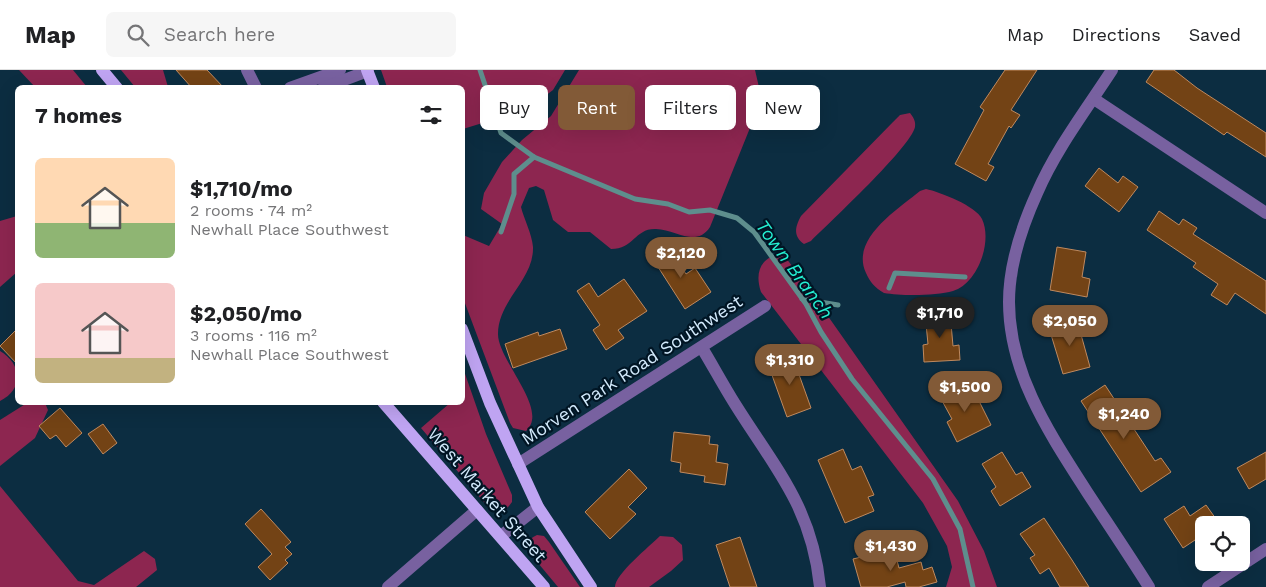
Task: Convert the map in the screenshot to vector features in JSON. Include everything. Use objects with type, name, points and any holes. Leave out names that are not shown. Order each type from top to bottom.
[{"type":"main road","points":[[102,70],[114,85]]},
{"type":"main road","points":[[367,71],[373,85]]},
{"type":"main road","points":[[465,337],[490,403],[538,507],[591,587]]},
{"type":"main road","name":"West Market Street","points":[[386,405],[544,587]]},
{"type":"street","points":[[247,70],[254,85]]},
{"type":"street","points":[[298,85],[340,70]]},
{"type":"street","points":[[1112,70],[1050,167],[1026,220],[1011,280],[1010,323],[1014,346],[1035,407],[1054,440],[1149,587]]},
{"type":"street","points":[[331,85],[367,71]]},
{"type":"street","points":[[1094,99],[1266,213]]},
{"type":"street","name":"Morven Park Road Southwest","points":[[518,464],[702,348],[764,306]]},
{"type":"street","points":[[702,348],[735,404],[776,464],[803,514],[817,558],[820,587]]},
{"type":"street","points":[[501,536],[538,507]]},
{"type":"street","points":[[388,587],[478,510]]},
{"type":"street","points":[[1208,587],[1266,549]]},
{"type":"shaded area","points":[[19,70],[73,70],[85,85],[33,85]]},
{"type":"shaded area","points":[[121,70],[163,70],[167,85],[133,85]]},
{"type":"shaded area","points":[[381,70],[565,70],[553,90],[548,94],[548,85],[480,85],[480,124],[465,128],[465,85],[386,85]]},
{"type":"shaded area","points":[[579,70],[755,70],[758,85],[746,85],[746,130],[749,130],[710,227],[699,236],[692,237],[656,229],[649,230],[643,232],[625,246],[611,249],[590,232],[568,232],[553,220],[544,190],[536,186],[529,188],[521,207],[530,232],[533,247],[532,259],[528,270],[504,311],[498,334],[500,345],[528,398],[532,411],[532,422],[526,431],[513,428],[510,423],[465,303],[465,236],[489,246],[502,224],[481,209],[484,193],[502,162],[522,140],[534,130],[548,130],[548,118],[558,104],[558,130],[635,130],[635,85],[570,85]]},
{"type":"shaded area","points":[[910,113],[915,121],[915,127],[900,151],[811,241],[804,244],[800,241],[796,231],[801,216],[900,115]]},
{"type":"shaded area","points":[[926,189],[957,200],[973,209],[982,219],[985,228],[985,239],[981,261],[969,280],[962,287],[953,291],[918,295],[884,293],[873,285],[866,273],[863,260],[864,249],[878,226],[920,191]]},
{"type":"shaded area","points":[[15,217],[15,274],[0,287],[0,221]]},
{"type":"shaded area","points":[[779,254],[786,258],[799,275],[958,501],[984,551],[997,587],[946,587],[952,567],[947,546],[923,503],[761,292],[758,279],[760,268],[772,256]]},
{"type":"shaded area","points":[[0,351],[7,356],[15,367],[15,385],[8,396],[0,401]]},
{"type":"shaded area","points":[[465,374],[486,434],[512,495],[512,502],[505,511],[499,512],[488,507],[421,428],[448,405],[465,405]]},
{"type":"shaded area","points":[[24,405],[46,405],[48,410],[35,438],[0,466],[0,420]]},
{"type":"shaded area","points":[[0,486],[78,581],[94,585],[144,551],[155,559],[157,570],[136,587],[0,587]]},
{"type":"shaded area","points":[[537,535],[544,536],[549,542],[580,587],[558,587],[528,551],[528,541]]},
{"type":"shaded area","points":[[660,536],[673,537],[682,545],[683,560],[649,587],[615,587],[617,581],[627,568]]},
{"type":"building","points":[[176,70],[207,70],[221,85],[189,85]]},
{"type":"building","points":[[1005,70],[1037,70],[1011,110],[1020,115],[1011,128],[1009,126],[988,164],[994,167],[986,181],[955,164],[984,110],[980,107]]},
{"type":"building","points":[[1154,70],[1174,70],[1197,88],[1266,133],[1266,157],[1227,132],[1224,135],[1146,82]]},
{"type":"building","points":[[1099,168],[1118,183],[1123,176],[1138,187],[1119,212],[1085,186]]},
{"type":"building","points":[[1159,211],[1179,225],[1183,219],[1197,228],[1193,234],[1266,281],[1266,314],[1235,293],[1227,305],[1211,295],[1218,284],[1193,267],[1196,263],[1147,230]]},
{"type":"building","points":[[668,246],[686,274],[695,268],[711,292],[685,309],[651,256]]},
{"type":"building","points":[[1057,247],[1086,252],[1082,277],[1090,279],[1087,297],[1050,290]]},
{"type":"building","points":[[624,279],[647,311],[618,330],[624,338],[606,350],[593,330],[600,325],[577,291],[589,283],[598,297]]},
{"type":"building","points":[[950,312],[953,346],[959,345],[960,360],[924,362],[923,345],[928,344],[925,314]]},
{"type":"building","points":[[1077,320],[1090,367],[1063,374],[1049,328]]},
{"type":"building","points":[[560,329],[567,349],[513,368],[505,344],[538,332],[539,336]]},
{"type":"building","points":[[15,331],[15,362],[0,346]]},
{"type":"building","points":[[792,355],[811,408],[787,417],[768,364]]},
{"type":"building","points":[[970,383],[991,425],[957,442],[947,422],[952,419],[940,397]]},
{"type":"building","points":[[1105,385],[1155,461],[1161,458],[1171,472],[1141,492],[1081,401]]},
{"type":"building","points":[[60,408],[82,433],[66,447],[56,435],[50,439],[39,426]]},
{"type":"building","points":[[103,424],[117,443],[103,454],[88,434]]},
{"type":"building","points":[[674,432],[710,436],[709,444],[718,445],[716,462],[728,464],[725,485],[704,482],[705,476],[680,472],[681,463],[671,461]]},
{"type":"building","points":[[843,449],[852,470],[861,466],[874,495],[868,497],[874,511],[845,523],[818,460]]},
{"type":"building","points":[[1002,452],[1016,475],[1022,472],[1031,487],[1000,506],[991,491],[996,487],[982,464]]},
{"type":"building","points":[[1266,452],[1266,479],[1249,489],[1237,468]]},
{"type":"building","points":[[629,469],[647,488],[628,507],[636,514],[610,539],[585,512]]},
{"type":"building","points":[[1206,505],[1214,516],[1195,516],[1195,540],[1183,548],[1164,519],[1184,506],[1190,516]]},
{"type":"building","points":[[261,509],[291,542],[285,547],[292,554],[285,560],[288,563],[270,580],[258,567],[272,554],[245,524]]},
{"type":"building","points":[[1044,518],[1089,587],[1060,587],[1049,568],[1040,574],[1030,558],[1035,555],[1020,534]]},
{"type":"building","points":[[740,537],[757,587],[730,587],[716,545]]},
{"type":"building","points":[[894,549],[899,568],[921,562],[923,570],[932,567],[937,582],[919,587],[906,587],[905,582],[887,587],[861,587],[853,559]]},
{"type":"waterway","name":"Town Branch","points":[[480,70],[501,133],[534,157],[635,199],[668,204],[689,212],[710,210],[737,218],[754,232],[806,304],[821,332],[852,379],[933,479],[960,529],[973,587]]},
{"type":"waterway","points":[[501,232],[514,194],[514,174],[534,157]]},
{"type":"waterway","points":[[889,288],[895,273],[965,277]]},
{"type":"waterway","points":[[802,299],[838,305]]}]
